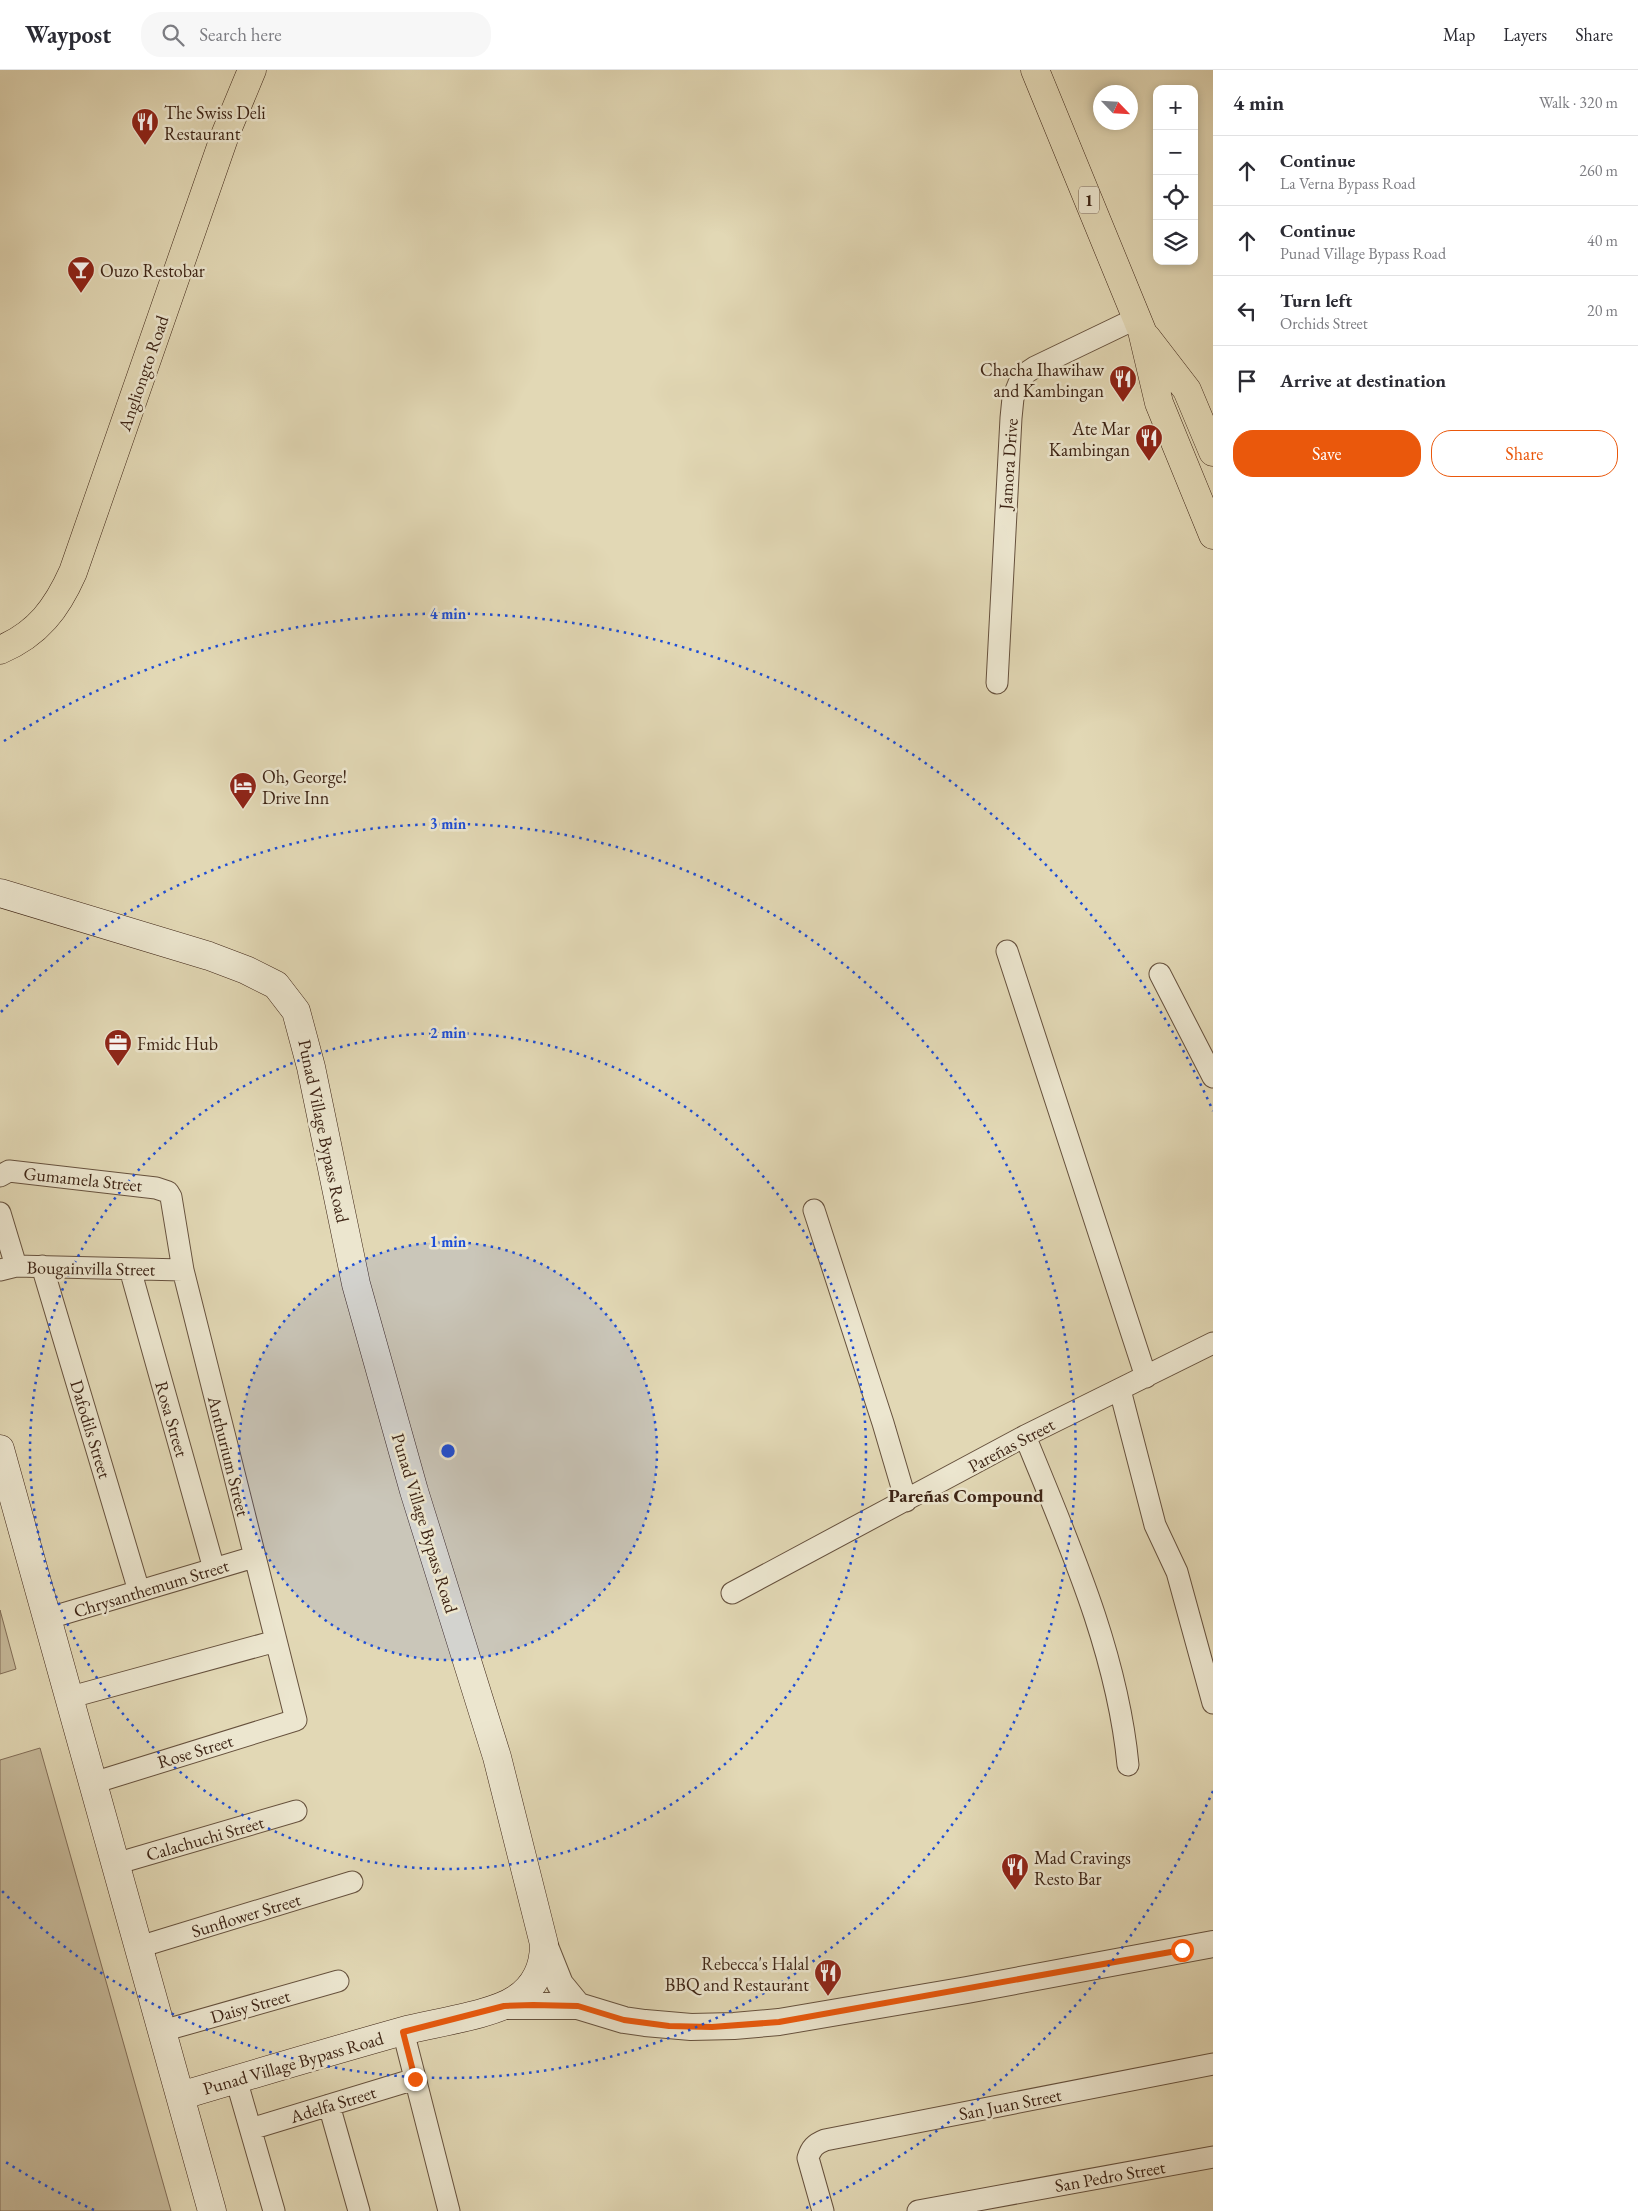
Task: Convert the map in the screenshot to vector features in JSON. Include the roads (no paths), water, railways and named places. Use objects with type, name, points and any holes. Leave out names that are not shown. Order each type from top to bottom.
[{"type":"main road","name":"Angliongto Road","points":[[0,650],[24,638],[44,621],[60,599],[73,572],[224,135],[252,70]]},
{"type":"main road","name":"1","points":[[1035,70],[1139,325],[1159,403],[1213,535]]},
{"type":"main road","name":"1","points":[[1139,325],[1187,390],[1213,452]]},
{"type":"main road","name":"Punad Village Bypass Road","points":[[0,893],[209,956],[246,970],[276,986],[296,1011],[311,1067],[358,1293],[414,1491],[497,1757],[544,1944],[543,1959],[536,1978],[521,1995],[504,2006],[403,2032],[180,2096]]},
{"type":"main road","name":"Punad Village Bypass Road","points":[[0,1449],[49,1618],[115,1864],[212,2211]]},
{"type":"street","name":"Jamora Drive","points":[[997,683],[1007,452],[1013,398],[1019,383],[1026,373],[1035,367],[1139,325]]},
{"type":"street","points":[[1008,951],[1146,1378]]},
{"type":"street","points":[[1160,974],[1213,1077]]},
{"type":"street","name":"Gumamela Street","points":[[0,1176],[9,1171],[156,1188],[168,1192]]},
{"type":"street","name":"Anthurium Street","points":[[168,1192],[173,1204],[183,1270],[296,1720]]},
{"type":"street","points":[[814,1210],[883,1423],[906,1501]]},
{"type":"street","points":[[0,1213],[8,1268]]},
{"type":"street","name":"Bougainvilla Street","points":[[8,1268],[42,1266],[183,1270]]},
{"type":"street","name":"Dafodils Street","points":[[42,1266],[139,1591]]},
{"type":"street","name":"Rosa Street","points":[[130,1269],[214,1569]]},
{"type":"street","name":"Pareñas Street","points":[[732,1593],[1025,1436],[1146,1378],[1213,1343]]},
{"type":"street","points":[[1120,1390],[1155,1525],[1177,1572],[1213,1704]]},
{"type":"street","points":[[1025,1436],[1081,1575],[1119,1698],[1128,1765]]},
{"type":"street","name":"Chrysanthemum Street","points":[[49,1618],[254,1557]]},
{"type":"street","points":[[70,1697],[276,1641]]},
{"type":"street","name":"Rose Street","points":[[94,1783],[296,1720]]},
{"type":"street","name":"Calachuchi Street","points":[[115,1864],[296,1811]]},
{"type":"street","name":"Sunflower Street","points":[[139,1947],[352,1882]]},
{"type":"street","points":[[544,1944],[560,1984],[578,2006]]},
{"type":"street","points":[[504,2006],[578,2006],[624,2020],[669,2026],[712,2027],[770,2023],[967,1990],[1213,1944]]},
{"type":"street","name":"Daisy Street","points":[[162,2031],[338,1981]]},
{"type":"street","points":[[403,2032],[449,2211]]},
{"type":"street","name":"San Juan Street","points":[[823,2211],[808,2158],[810,2150],[816,2143],[1213,2064]]},
{"type":"street","name":"Adelfa Street","points":[[250,2129],[415,2079]]},
{"type":"street","points":[[236,2080],[274,2211]]},
{"type":"street","points":[[329,2105],[359,2211]]},
{"type":"street","name":"San Pedro Street","points":[[918,2211],[1213,2156]]},
{"type":"place","name":"The Swiss Deli Restaurant","points":[[145,146]]},
{"type":"place","name":"Ouzo Restobar","points":[[81,294]]},
{"type":"place","name":"Chacha Ihawihaw and Kambingan","points":[[1123,403]]},
{"type":"place","name":"Ate Mar Kambingan","points":[[1149,462]]},
{"type":"place","name":"Oh, George! Drive Inn","points":[[243,810]]},
{"type":"place","name":"Fmidc Hub","points":[[118,1067]]},
{"type":"place","name":"Mad Cravings Resto Bar","points":[[1015,1891]]},
{"type":"place","name":"Rebecca's Halal BBQ and Restaurant","points":[[828,1997]]},
{"type":"district","name":"Pareñas Compound","points":[[966,1495]]}]
